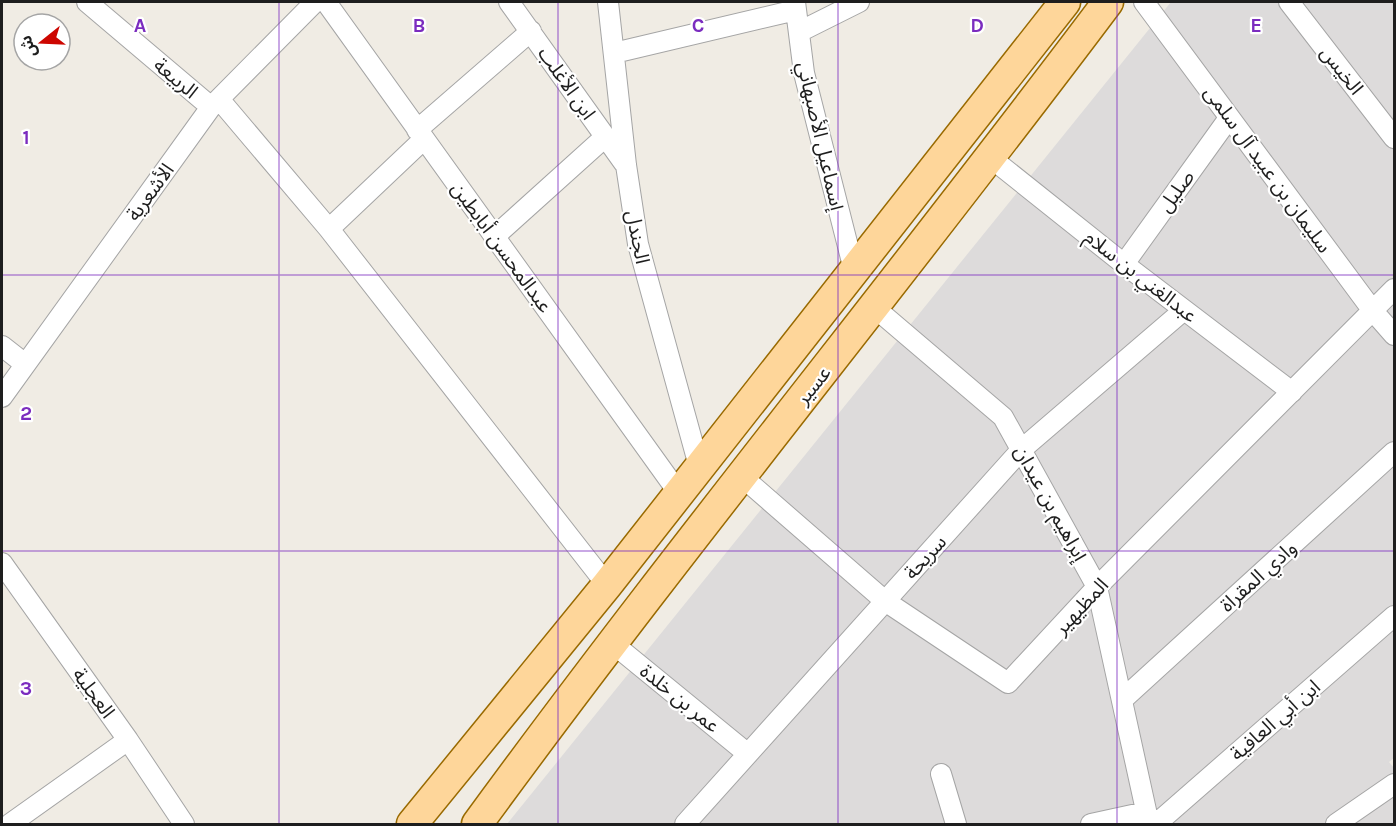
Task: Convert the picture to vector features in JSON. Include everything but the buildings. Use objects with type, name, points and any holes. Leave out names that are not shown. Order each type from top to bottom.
[{"type":"main road","points":[[412,825],[607,585],[1065,2]]},
{"type":"main road","name":"عسير","points":[[518,769],[611,642],[991,158],[1108,2]]},
{"type":"main road","points":[[466,825],[518,769]]},
{"type":"main road","points":[[477,825],[518,769]]},
{"type":"street","name":"الربيعة","points":[[87,2],[215,103],[329,230],[607,585]]},
{"type":"street","name":"الأشعرية","points":[[2,397],[215,103],[315,2]]},
{"type":"street","name":"عبدالمحسن أبابطين","points":[[326,2],[678,492]]},
{"type":"street","name":"ابن الأغلب","points":[[509,2],[626,165]]},
{"type":"street","name":"الجندل","points":[[608,2],[626,165],[638,244],[699,466]]},
{"type":"street","points":[[799,32],[859,2]]},
{"type":"street","name":"سليمان بن عبيد آل سلمى","points":[[1144,2],[1372,311],[1395,335]]},
{"type":"street","name":"الخيس","points":[[1289,2],[1395,138]]},
{"type":"street","points":[[614,53],[796,6]]},
{"type":"street","name":"إسماعيل الأصبهاني","points":[[796,6],[804,73],[854,270]]},
{"type":"street","points":[[329,230],[421,134],[531,31]]},
{"type":"street","name":"صليل","points":[[1124,264],[1229,118]]},
{"type":"street","points":[[494,237],[605,137]]},
{"type":"street","name":"عبدالغني بن سلام","points":[[991,158],[1124,264],[1292,392]]},
{"type":"street","name":"المظيهير","points":[[740,475],[885,601],[1008,683],[1097,587],[1395,289]]},
{"type":"street","name":"إبراهيم بن عيدان","points":[[874,308],[1003,417],[1097,587],[1150,820]]},
{"type":"street","name":"سريحة","points":[[685,825],[1021,450],[1184,310]]},
{"type":"street","points":[[2,346],[25,364]]},
{"type":"street","name":"وادي المقراة","points":[[1122,700],[1395,452]]},
{"type":"street","name":"العجلية","points":[[4,571],[128,740],[184,825]]},
{"type":"street","name":"ابن أبي العافية","points":[[1091,825],[1150,820],[1395,616]]},
{"type":"street","name":"عمر بن خلدة","points":[[611,642],[748,754]]},
{"type":"street","points":[[10,825],[128,740]]},
{"type":"street","points":[[941,774],[956,825]]},
{"type":"street","points":[[1336,825],[1395,784]]},
{"type":"shaded area","points":[[1171,2],[1394,2],[1394,758],[1389,762],[1394,768],[1394,824],[507,824]]}]
